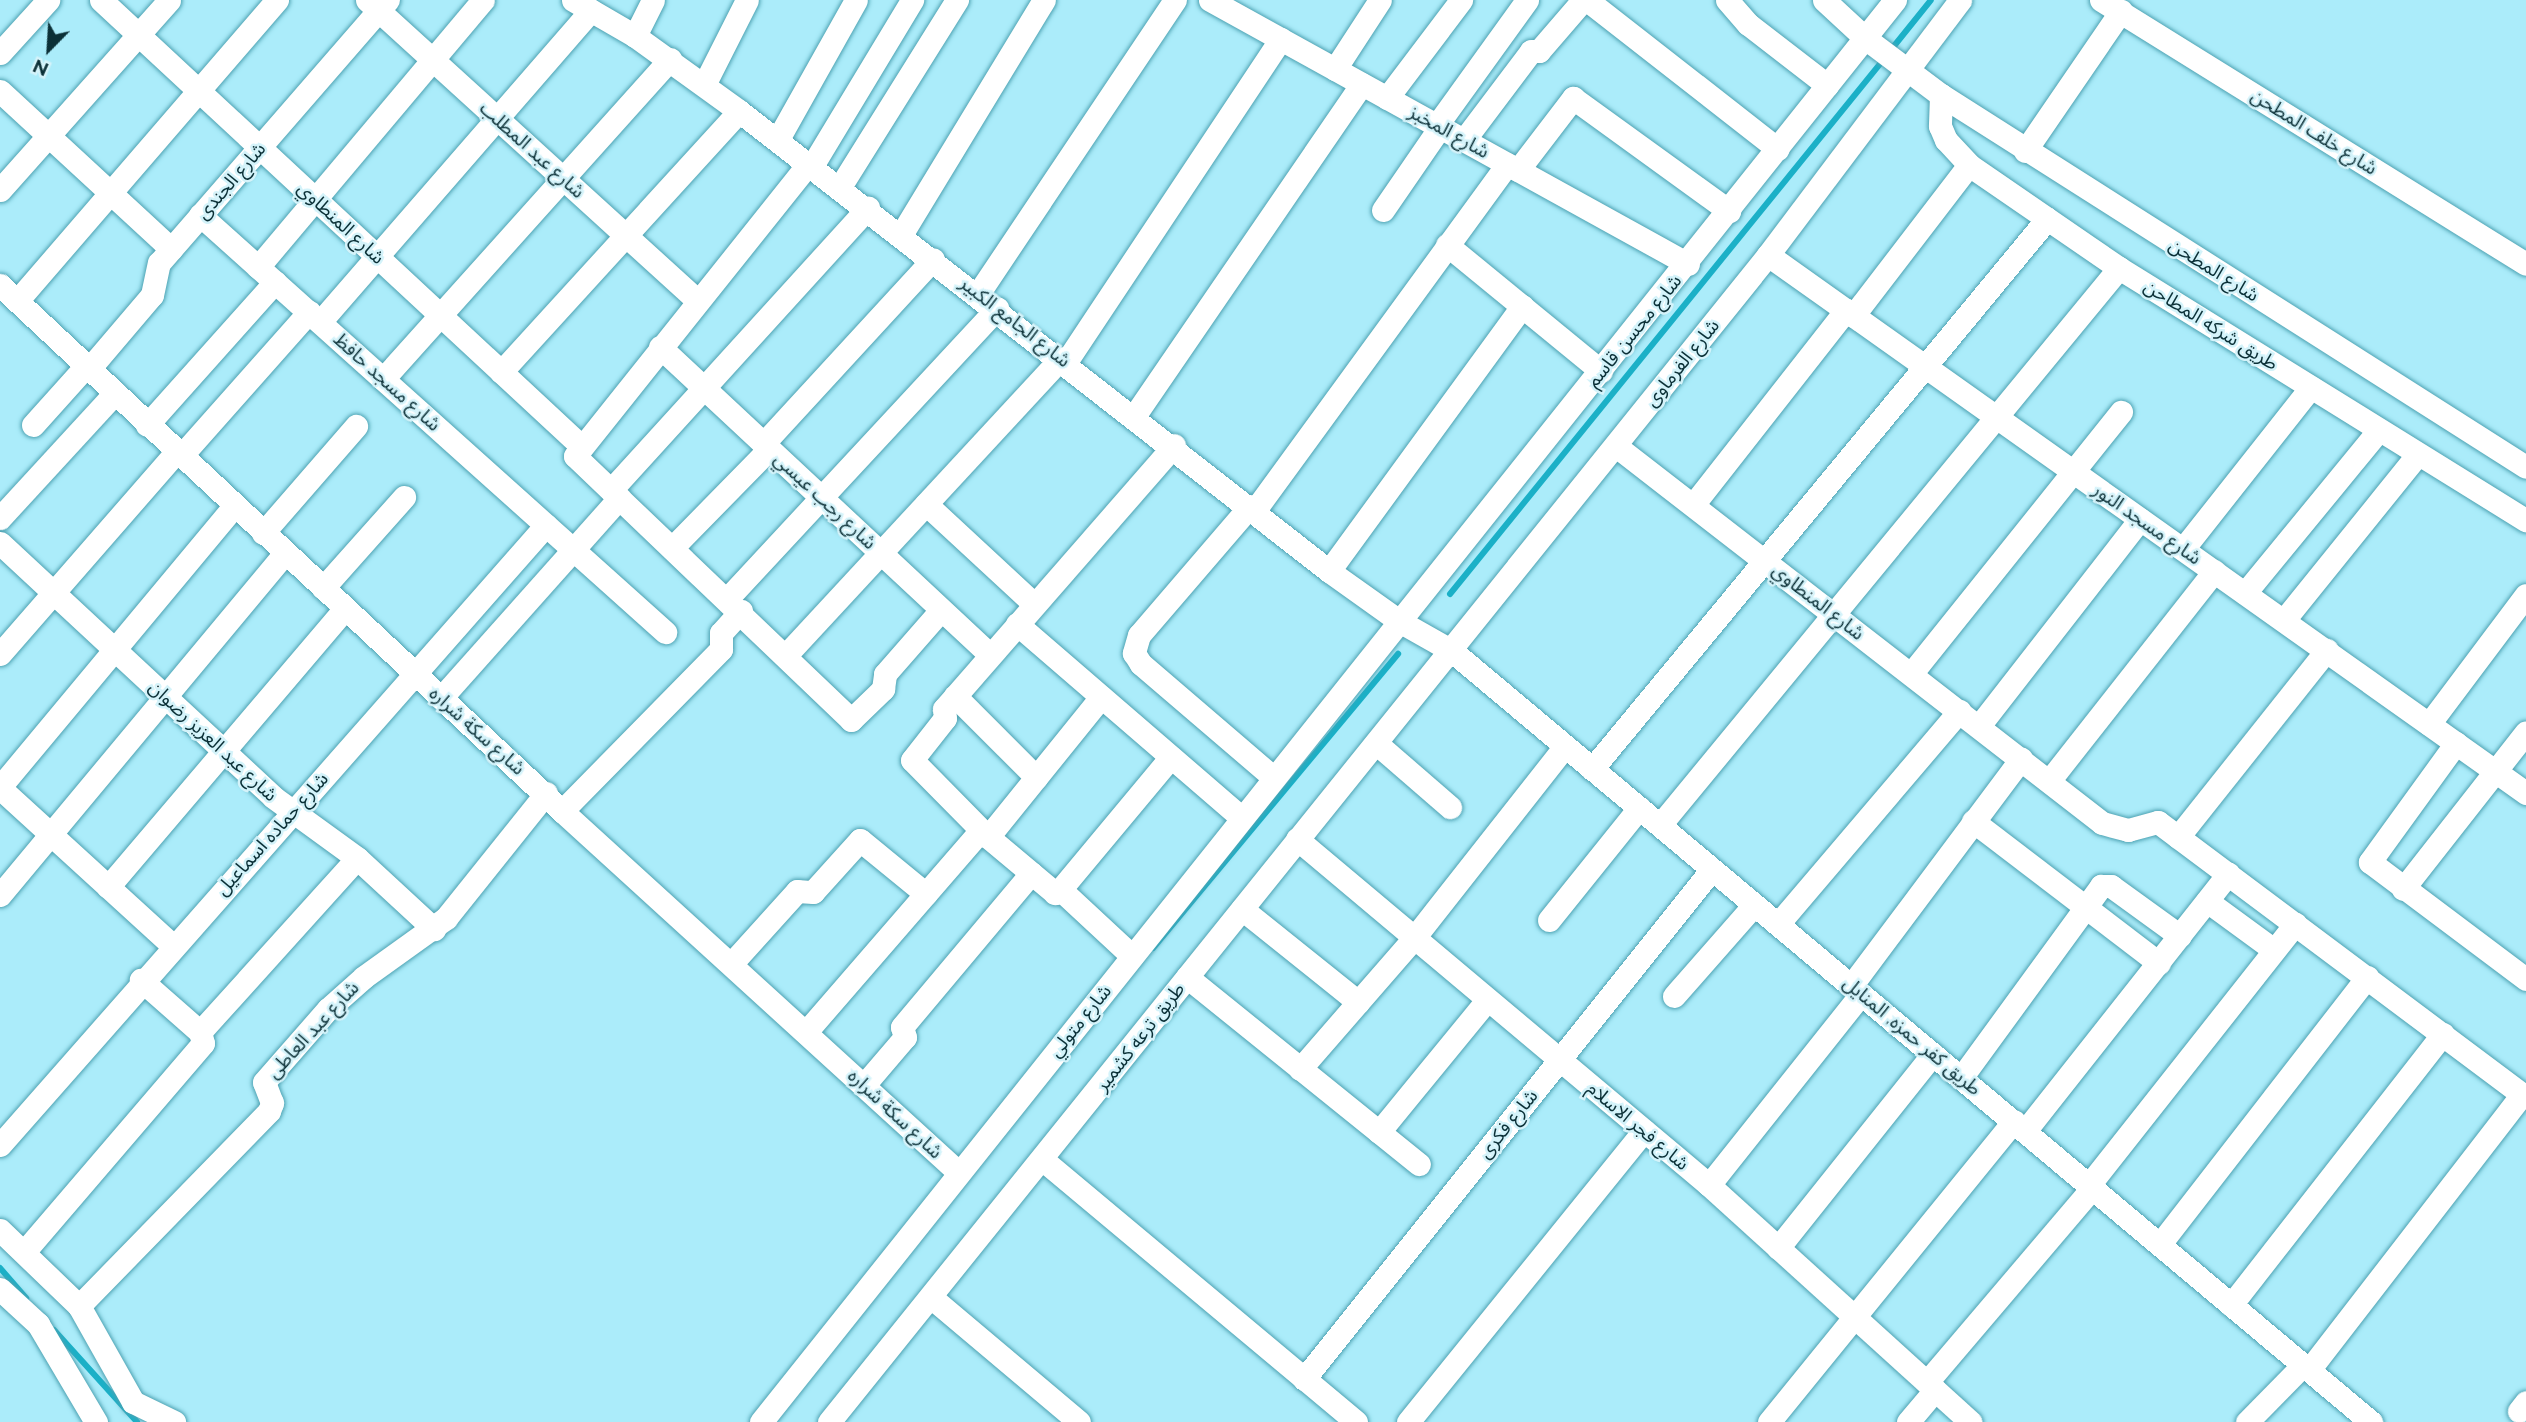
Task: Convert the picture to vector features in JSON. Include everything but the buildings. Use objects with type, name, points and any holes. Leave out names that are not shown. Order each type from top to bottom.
[{"type":"street","points":[[0,53],[48,0]]},
{"type":"street","name":"شارع المنطاوي","points":[[102,0],[580,445]]},
{"type":"street","points":[[0,190],[169,0]]},
{"type":"street","points":[[17,301],[277,0]]},
{"type":"street","points":[[147,425],[267,275],[316,200],[483,0]]},
{"type":"street","points":[[635,36],[653,0]]},
{"type":"street","points":[[704,85],[747,0]]},
{"type":"street","points":[[778,139],[856,0]]},
{"type":"street","points":[[912,0],[811,165],[580,445],[576,459],[787,654],[852,720],[883,689],[885,674],[941,610]]},
{"type":"street","points":[[840,187],[957,0]]},
{"type":"street","points":[[901,235],[1044,0]]},
{"type":"street","points":[[978,294],[1175,0]]},
{"type":"street","name":"شارع المخبز","points":[[1210,0],[1246,9],[1281,39],[1688,264]]},
{"type":"street","points":[[1335,69],[1380,0]]},
{"type":"street","points":[[1387,98],[1461,0]]},
{"type":"street","points":[[1383,210],[1438,126],[1527,0]]},
{"type":"street","points":[[1464,140],[1531,51],[1539,51],[1585,0],[1778,149]]},
{"type":"street","points":[[1727,0],[1748,24],[1827,85]]},
{"type":"street","name":"شارع المطحن","points":[[1824,0],[1865,38],[1904,68],[2025,151],[2526,467]]},
{"type":"street","name":"شارع محسن قاسم","points":[[1399,621],[1688,264],[1895,0]]},
{"type":"street","name":"شارع الفرماوى","points":[[1452,651],[1768,255],[1904,68],[1960,0]]},
{"type":"street","name":"شارع عبد المطلب","points":[[378,4],[497,119],[698,301]]},
{"type":"street","name":"شارع الجندى","points":[[33,425],[150,299],[156,267],[260,148],[378,4]]},
{"type":"street","points":[[0,654],[52,592],[178,454],[378,257],[497,119],[582,5]]},
{"type":"street","name":"شارع الجامع الكبير","points":[[582,5],[635,36],[778,139],[1174,445],[1329,570],[1399,621],[1452,651]]},
{"type":"street","points":[[2025,151],[2111,6]]},
{"type":"street","name":"شارع خلف المطحن","points":[[2111,6],[2526,264]]},
{"type":"street","points":[[787,654],[1063,360],[1281,39]]},
{"type":"street","points":[[383,379],[670,60]]},
{"type":"street","points":[[1135,415],[1362,84]]},
{"type":"street","points":[[0,90],[171,249]]},
{"type":"street","name":"طريق شركه المطاحن","points":[[1941,95],[1940,126],[1945,140],[1969,165],[2119,268],[2526,520]]},
{"type":"street","points":[[1274,778],[1134,653],[1139,635],[1252,508],[1447,246],[1573,98],[1729,211]]},
{"type":"street","points":[[501,372],[739,111]]},
{"type":"street","points":[[1693,505],[1969,165]]},
{"type":"street","points":[[441,698],[573,550],[615,494],[705,390],[868,208]]},
{"type":"street","name":"شارع مسجد حافظ","points":[[200,215],[666,632]]},
{"type":"street","points":[[1592,769],[1766,562],[2047,219]]},
{"type":"street","points":[[1447,246],[1601,371]]},
{"type":"street","name":"شارع مسجد النور","points":[[1768,255],[2526,793]]},
{"type":"street","points":[[673,548],[933,259]]},
{"type":"street","points":[[1660,825],[1836,616],[2119,268]]},
{"type":"street","name":"شارع سكة شراره","points":[[0,285],[413,673],[546,793],[562,811],[732,963],[958,1172]]},
{"type":"street","points":[[1329,570],[1521,306]]},
{"type":"street","points":[[562,811],[721,649],[721,634],[734,605],[821,498],[997,308]]},
{"type":"street","name":"شارع رجب عيسي","points":[[660,347],[990,655]]},
{"type":"street","points":[[2183,549],[2311,387]]},
{"type":"street","points":[[0,518],[115,393]]},
{"type":"street","points":[[1911,674],[2071,470],[2121,412]]},
{"type":"street","points":[[263,533],[356,426]]},
{"type":"street","points":[[2245,593],[2379,430]]},
{"type":"street","points":[[1171,757],[1055,893],[985,833],[912,760],[945,718],[944,709],[1174,445]]},
{"type":"street","name":"شارع المنطاوي","points":[[1616,446],[2110,827],[2128,830],[2154,821],[2178,837]]},
{"type":"street","points":[[2284,620],[2418,454]]},
{"type":"street","points":[[323,588],[404,497]]},
{"type":"street","points":[[926,504],[1034,604]]},
{"type":"street","points":[[172,945],[0,788],[117,651],[154,597],[234,506]]},
{"type":"street","points":[[1979,726],[2140,519]]},
{"type":"street","name":"شارع حماده اسماعيل","points":[[0,1145],[141,980],[546,525]]},
{"type":"street","name":"شارع عبد العزيز رضوان","points":[[0,543],[292,813],[357,858],[434,929]]},
{"type":"street","points":[[0,895],[285,553]]},
{"type":"street","points":[[2049,781],[2214,571]]},
{"type":"street","points":[[2430,724],[2526,596]]},
{"type":"street","points":[[108,887],[226,753],[345,609]]},
{"type":"street","name":"شارع متولي","points":[[761,1422],[1399,621]]},
{"type":"street","points":[[1017,624],[1242,818]]},
{"type":"street","points":[[2247,1422],[2306,1368],[2524,1095],[2178,837],[2327,650]]},
{"type":"street","name":"طريق ترعه كشمير","points":[[829,1422],[1043,1160],[1297,839],[1452,651]]},
{"type":"street","name":"طريق كفر حمزه, المنايل","points":[[1452,651],[2160,1244],[2364,1420]]},
{"type":"street","points":[[955,696],[1036,777]]},
{"type":"street","points":[[806,1032],[926,894],[1036,777],[1101,697]]},
{"type":"street","points":[[1778,924],[1959,710]]},
{"type":"street","points":[[2403,889],[2526,732]]},
{"type":"street","points":[[1376,743],[1450,807]]},
{"type":"street","points":[[2456,743],[2370,858],[2371,865],[2526,979]]},
{"type":"street","points":[[1300,1069],[1414,938],[1565,746]]},
{"type":"street","points":[[1709,1185],[1856,990],[1973,821],[2021,759]]},
{"type":"street","name":"شارع عبد العاطى","points":[[79,1306],[269,1111],[272,1103],[264,1082],[328,1009],[374,969],[434,929],[546,793]]},
{"type":"street","points":[[1549,920],[1639,808]]},
{"type":"street","points":[[1973,821],[2159,963]]},
{"type":"street","name":"شارع فجر الاسلام","points":[[1297,839],[1709,1185],[1970,1422]]},
{"type":"street","points":[[732,963],[797,891],[813,892],[860,840],[926,894]]},
{"type":"street","points":[[200,1032],[357,858]]},
{"type":"street","name":"شارع فكرى","points":[[1304,1379],[1712,869]]},
{"type":"street","points":[[864,1085],[905,1037],[902,1027],[1031,873]]},
{"type":"street","points":[[1769,1422],[1854,1317],[2159,963],[2228,874]]},
{"type":"street","points":[[1961,1078],[2085,906],[2107,885],[2180,936]]},
{"type":"street","points":[[1060,890],[1132,956]]},
{"type":"street","points":[[2207,901],[2274,950]]},
{"type":"street","points":[[1674,996],[1755,905]]},
{"type":"street","points":[[1242,909],[1358,1002]]},
{"type":"street","points":[[1908,1422],[1931,1386],[2295,924]]},
{"type":"street","points":[[1187,977],[1419,1164]]},
{"type":"street","points":[[2160,1244],[2367,977]]},
{"type":"street","points":[[24,1251],[201,1046],[200,1032],[141,980]]},
{"type":"street","points":[[1379,1132],[1487,1000]]},
{"type":"street","points":[[2231,1305],[2443,1034]]},
{"type":"street","points":[[1778,1248],[1933,1054]]},
{"type":"street","points":[[1408,1422],[1644,1131]]},
{"type":"street","points":[[1043,1160],[1304,1379],[1349,1420]]},
{"type":"street","points":[[0,1230],[79,1306],[124,1392],[148,1412],[174,1422]]},
{"type":"street","points":[[0,1289],[38,1324],[96,1422]]},
{"type":"street","points":[[932,1298],[1079,1422]]},
{"type":"waterway","points":[[1890,51],[1931,0]]},
{"type":"waterway","points":[[1450,594],[1884,59]]},
{"type":"waterway","points":[[1153,948],[1398,654]]},
{"type":"waterway","points":[[0,1268],[26,1298]]},
{"type":"waterway","points":[[54,1330],[137,1422]]}]
